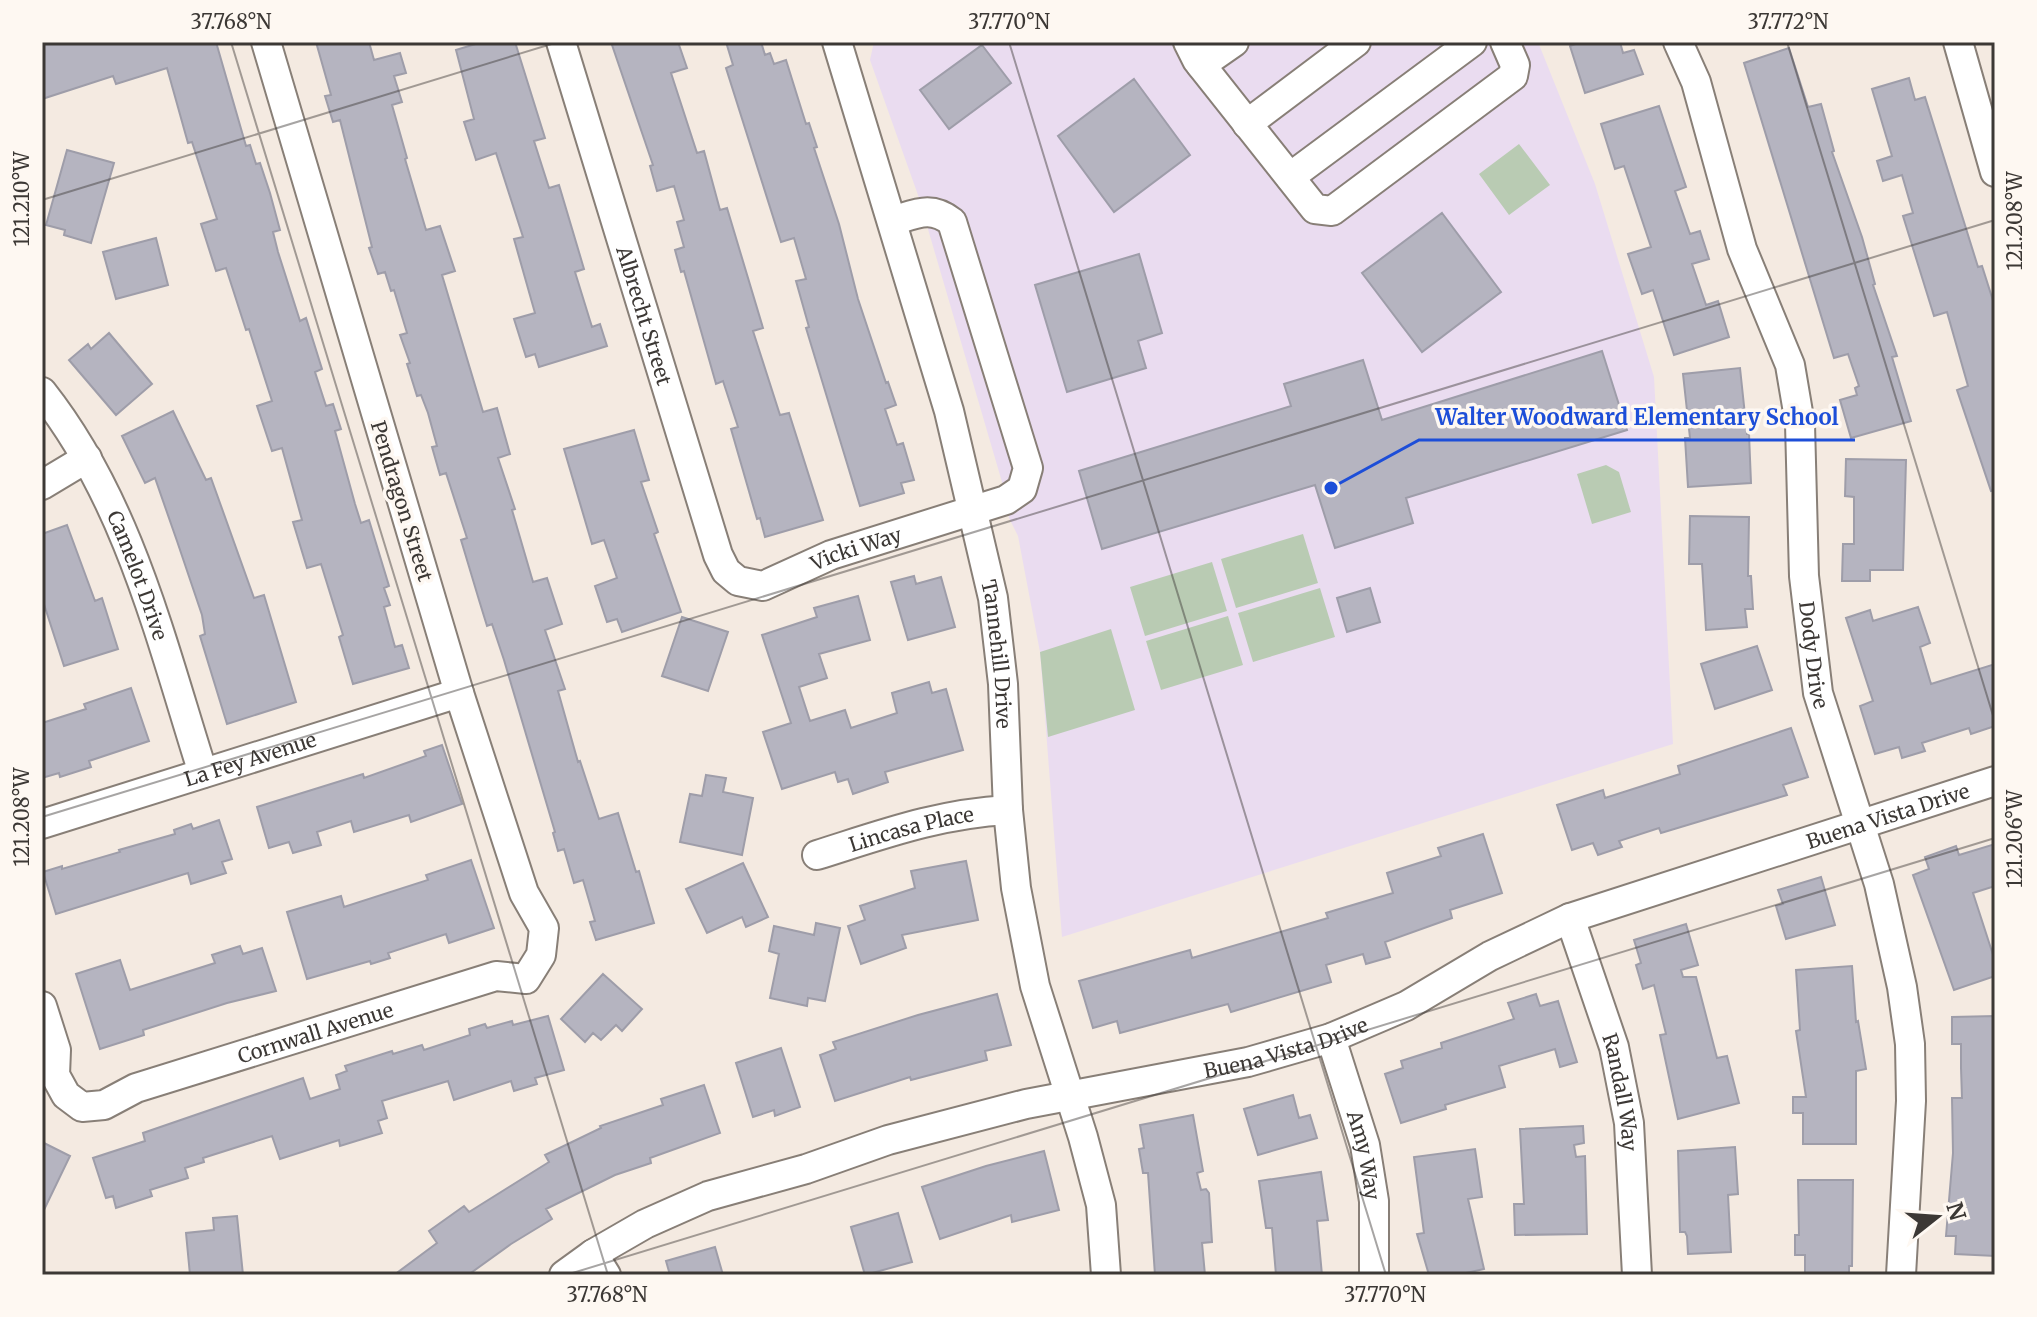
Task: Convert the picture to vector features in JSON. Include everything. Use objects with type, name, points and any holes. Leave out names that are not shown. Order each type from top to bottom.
[{"type":"street","name":"Pendragon Street","points":[[266,42],[459,693],[524,893],[544,928],[541,955]]},
{"type":"street","name":"Albrecht Street","points":[[561,42],[718,555],[726,571],[738,581]]},
{"type":"street","name":"Tannehill Drive","points":[[837,42],[949,411],[974,511],[995,612],[1003,684],[1008,810],[1016,888],[1035,986],[1101,1205],[1106,1275]]},
{"type":"street","points":[[1234,42],[1195,54],[1315,209],[1332,211],[1513,76],[1515,65],[1505,42]]},
{"type":"street","points":[[1247,124],[1356,42]]},
{"type":"street","points":[[1290,177],[1472,42]]},
{"type":"street","name":"Dody Drive","points":[[1678,42],[1696,82],[1742,249],[1790,365],[1800,424],[1804,576],[1818,693],[1879,884],[1902,987],[1910,1044],[1911,1101],[1901,1275]]},
{"type":"street","points":[[1958,42],[1995,172]]},
{"type":"street","name":"Vicki Way","points":[[738,581],[763,586],[831,555],[1006,500],[1022,489],[1028,468],[952,222],[940,212],[923,212],[892,221]]},
{"type":"street","name":"Camelot Drive","points":[[42,392],[87,458],[135,559],[203,773]]},
{"type":"street","points":[[42,485],[87,458]]},
{"type":"street","name":"La Fey Avenue","points":[[42,824],[459,693]]},
{"type":"street","name":"Buena Vista Drive","points":[[564,1275],[600,1264],[645,1224],[708,1196],[806,1169],[888,1140],[1069,1095],[1248,1062],[1331,1038],[1406,1006],[1490,956],[1570,918],[1995,781]]},
{"type":"street","name":"Lincasa Place","points":[[817,855],[915,823],[964,813],[1008,810]]},
{"type":"street","name":"Randall Way","points":[[1570,918],[1614,1047],[1629,1123],[1637,1275]]},
{"type":"street","name":"Cornwall Avenue","points":[[42,1006],[56,1050],[55,1075],[66,1095],[82,1107],[104,1105],[136,1088],[496,976],[526,979],[541,955]]},
{"type":"street","name":"Amy Way","points":[[1331,1038],[1365,1145],[1374,1201],[1374,1275]]},
{"type":"shaded area","points":[[874,42],[1538,42],[1595,184],[1654,377],[1673,744],[1062,937],[1040,652],[1018,536],[1009,518],[1002,482],[918,195],[870,60]]},
{"type":"green space","points":[[1519,144],[1550,185],[1509,215],[1479,174]]},
{"type":"green space","points":[[1606,465],[1619,472],[1631,512],[1592,524],[1577,474]]},
{"type":"green space","points":[[1303,534],[1318,583],[1236,608],[1221,559]]},
{"type":"green space","points":[[1212,562],[1227,611],[1145,636],[1130,587]]},
{"type":"green space","points":[[1320,588],[1335,637],[1253,662],[1238,613]]},
{"type":"green space","points":[[1228,616],[1243,665],[1161,690],[1146,641]]},
{"type":"green space","points":[[1111,629],[1135,710],[1048,737],[1040,652]]},
{"type":"building","points":[[42,42],[216,42],[246,146],[250,145],[256,164],[260,163],[270,193],[280,230],[273,232],[278,252],[300,321],[306,318],[322,369],[315,372],[326,406],[333,404],[341,429],[335,431],[361,523],[369,520],[389,586],[384,588],[390,605],[384,607],[395,647],[402,645],[409,668],[353,684],[339,637],[343,635],[321,564],[307,568],[293,522],[302,520],[282,448],[272,451],[257,406],[272,401],[249,329],[246,330],[226,268],[216,271],[201,224],[217,219],[192,142],[188,143],[167,68],[116,84],[113,76],[42,99]]},
{"type":"building","points":[[316,42],[369,42],[374,60],[400,53],[406,73],[394,76],[402,102],[392,105],[405,159],[426,230],[440,226],[455,271],[442,275],[483,412],[497,408],[510,454],[498,458],[515,509],[512,510],[533,582],[547,578],[562,624],[545,630],[565,689],[558,691],[578,762],[599,819],[618,813],[654,923],[596,940],[590,922],[595,921],[583,880],[574,883],[564,849],[558,851],[504,660],[492,624],[487,626],[461,540],[467,538],[446,473],[440,475],[432,447],[437,446],[428,413],[421,395],[417,396],[407,364],[410,363],[400,335],[407,333],[394,290],[391,291],[385,272],[378,274],[369,248],[372,247],[340,120],[333,122],[325,96],[331,95]]},
{"type":"building","points":[[482,42],[515,42],[545,138],[534,141],[549,188],[559,185],[584,269],[575,272],[592,327],[600,324],[607,346],[539,367],[535,354],[526,357],[514,319],[535,313],[514,239],[523,237],[496,153],[476,160],[464,122],[474,119],[456,50]]},
{"type":"building","points":[[611,42],[678,42],[687,68],[671,73],[697,153],[704,151],[720,210],[727,208],[763,328],[753,331],[780,415],[789,413],[823,520],[765,537],[760,518],[757,519],[731,429],[738,427],[723,381],[716,384],[684,271],[681,272],[675,250],[684,247],[677,222],[684,220],[674,186],[657,191],[650,166],[653,165]]},
{"type":"building","points":[[726,42],[761,42],[765,55],[770,53],[774,64],[786,60],[806,124],[809,123],[817,147],[814,148],[839,224],[858,299],[896,405],[885,409],[897,445],[903,443],[914,480],[901,483],[904,493],[860,506],[806,328],[809,327],[796,281],[806,279],[794,238],[781,242],[726,68],[733,65]]},
{"type":"building","points":[[1581,42],[1620,42],[1623,53],[1634,50],[1643,74],[1585,93],[1570,46]]},
{"type":"building","points":[[982,45],[1011,83],[949,129],[920,90]]},
{"type":"building","points":[[1789,48],[1808,107],[1821,104],[1832,152],[1862,237],[1873,285],[1897,356],[1892,357],[1911,421],[1851,438],[1840,400],[1857,395],[1855,388],[1859,386],[1848,354],[1834,358],[1744,63]]},
{"type":"building","points":[[1909,78],[1915,100],[1925,97],[1978,267],[1982,266],[1995,307],[1995,490],[1991,491],[1957,390],[1968,386],[1947,312],[1934,316],[1903,216],[1913,213],[1902,175],[1883,181],[1877,161],[1892,156],[1872,89]]},
{"type":"building","points":[[1134,79],[1190,155],[1114,212],[1058,136]]},
{"type":"building","points":[[1659,106],[1686,187],[1675,191],[1690,234],[1700,231],[1709,259],[1692,264],[1706,305],[1718,301],[1729,337],[1674,355],[1653,290],[1642,294],[1628,254],[1651,247],[1624,166],[1615,169],[1601,124]]},
{"type":"building","points":[[67,150],[114,163],[91,243],[64,235],[65,230],[46,225]]},
{"type":"building","points":[[1442,213],[1501,292],[1422,352],[1362,273]]},
{"type":"building","points":[[156,238],[168,285],[116,299],[103,252]]},
{"type":"building","points":[[1139,254],[1162,333],[1138,341],[1146,368],[1067,392],[1035,285]]},
{"type":"building","points":[[109,333],[152,384],[116,415],[69,360],[88,344],[91,349]]},
{"type":"building","points":[[1602,351],[1627,430],[1406,498],[1413,523],[1335,548],[1315,485],[1102,549],[1079,471],[1291,406],[1284,384],[1363,360],[1382,420]]},
{"type":"building","points":[[1740,368],[1749,434],[1751,483],[1688,487],[1685,438],[1690,438],[1683,374]]},
{"type":"building","points":[[173,411],[206,480],[211,478],[254,598],[264,595],[296,702],[227,724],[200,636],[205,634],[202,615],[155,478],[145,483],[122,436]]},
{"type":"building","points":[[634,430],[649,480],[641,482],[658,532],[654,534],[681,612],[622,632],[617,619],[607,622],[595,586],[617,578],[604,540],[592,544],[564,449]]},
{"type":"building","points":[[1846,459],[1906,460],[1903,570],[1870,570],[1870,581],[1842,581],[1843,544],[1854,544],[1854,497],[1845,496]]},
{"type":"building","points":[[1690,516],[1749,517],[1748,576],[1751,576],[1753,609],[1745,609],[1747,627],[1706,630],[1702,564],[1689,564]]},
{"type":"building","points":[[67,525],[95,601],[102,598],[118,649],[64,666],[42,598],[42,534]]},
{"type":"building","points":[[914,576],[916,584],[941,577],[955,627],[908,640],[891,582]]},
{"type":"building","points":[[1370,588],[1380,622],[1347,632],[1337,598]]},
{"type":"building","points":[[858,596],[870,640],[819,654],[827,678],[799,687],[810,721],[845,710],[851,728],[897,713],[892,693],[929,682],[932,693],[946,689],[963,750],[885,772],[888,782],[853,794],[848,779],[838,782],[835,772],[782,789],[763,732],[791,723],[762,635],[817,617],[814,608]]},
{"type":"building","points":[[1918,607],[1930,643],[1920,647],[1931,684],[1995,664],[1995,726],[1971,734],[1969,728],[1922,743],[1925,751],[1902,758],[1899,747],[1875,754],[1860,706],[1873,701],[1846,618],[1870,610],[1873,621]]},
{"type":"building","points":[[682,617],[728,632],[708,691],[662,676]]},
{"type":"building","points":[[1757,646],[1772,690],[1715,709],[1701,664]]},
{"type":"building","points":[[131,688],[149,741],[89,761],[91,767],[60,777],[59,773],[42,778],[42,723],[86,709],[84,704]]},
{"type":"building","points":[[1791,728],[1808,777],[1783,785],[1787,795],[1661,833],[1659,828],[1619,841],[1622,847],[1598,855],[1593,843],[1572,850],[1557,805],[1603,790],[1605,798],[1680,774],[1678,766]]},
{"type":"building","points":[[442,745],[462,804],[411,822],[409,815],[354,832],[351,821],[317,832],[321,845],[293,853],[289,842],[269,848],[257,807],[363,774],[364,778],[426,756],[424,751]]},
{"type":"building","points":[[706,775],[726,778],[723,792],[753,798],[742,855],[680,842],[690,794],[702,796]]},
{"type":"building","points":[[219,820],[232,859],[222,862],[226,873],[191,884],[188,873],[56,914],[43,872],[120,852],[175,834],[174,830],[191,824],[193,829]]},
{"type":"building","points":[[1483,834],[1502,893],[1450,910],[1452,918],[1385,942],[1390,957],[1366,964],[1363,954],[1326,965],[1331,982],[1231,1012],[1228,1004],[1120,1033],[1117,1021],[1093,1028],[1079,981],[1190,950],[1192,958],[1328,918],[1326,913],[1393,893],[1387,873],[1441,856],[1438,848]]},
{"type":"building","points":[[1995,844],[1995,886],[1973,893],[1995,961],[1995,976],[1954,990],[1913,875],[1929,869],[1925,857],[1956,846],[1959,855]]},
{"type":"building","points":[[471,860],[494,928],[449,943],[446,934],[388,953],[390,958],[307,979],[287,912],[341,896],[344,907],[428,880],[426,875]]},
{"type":"building","points":[[966,861],[978,920],[902,935],[906,948],[861,964],[848,926],[865,920],[860,906],[915,888],[911,871]]},
{"type":"building","points":[[743,863],[768,917],[746,927],[742,917],[707,933],[686,889]]},
{"type":"building","points":[[1821,877],[1835,925],[1786,939],[1776,906],[1783,904],[1778,890]]},
{"type":"building","points":[[816,923],[840,928],[825,1001],[808,998],[807,1006],[770,998],[779,954],[769,951],[774,926],[814,935]]},
{"type":"building","points":[[1686,924],[1698,965],[1681,970],[1683,977],[1696,977],[1717,1058],[1727,1056],[1739,1103],[1678,1119],[1660,1035],[1666,1034],[1654,985],[1643,989],[1636,965],[1641,963],[1634,940]]},
{"type":"building","points":[[240,946],[243,954],[262,948],[276,991],[143,1030],[144,1035],[100,1049],[76,974],[120,960],[130,990],[215,963],[212,955]]},
{"type":"building","points":[[1852,966],[1856,1022],[1866,1069],[1856,1071],[1856,1144],[1803,1144],[1803,1113],[1793,1113],[1793,1097],[1806,1097],[1796,1031],[1800,1030],[1796,970]]},
{"type":"building","points":[[603,974],[642,1009],[622,1031],[616,1025],[601,1040],[593,1033],[585,1042],[561,1019]]},
{"type":"building","points":[[997,994],[1011,1045],[985,1051],[987,1060],[911,1080],[910,1077],[835,1101],[820,1055],[836,1049],[833,1042]]},
{"type":"building","points":[[1536,994],[1540,1006],[1558,1001],[1577,1062],[1560,1067],[1555,1049],[1499,1066],[1505,1087],[1445,1105],[1446,1109],[1401,1123],[1385,1074],[1403,1068],[1401,1061],[1442,1048],[1441,1043],[1514,1019],[1508,1003]]},
{"type":"building","points":[[548,1016],[564,1070],[535,1078],[537,1084],[514,1091],[511,1081],[454,1100],[448,1081],[382,1101],[387,1118],[378,1121],[382,1133],[340,1146],[339,1140],[280,1159],[272,1136],[203,1158],[204,1162],[185,1168],[188,1178],[150,1190],[152,1196],[116,1208],[113,1196],[106,1198],[93,1158],[145,1141],[143,1133],[303,1078],[310,1099],[340,1089],[336,1075],[347,1071],[345,1066],[392,1051],[393,1054],[422,1045],[424,1050],[470,1035],[469,1029],[485,1024],[487,1028],[512,1021],[513,1025]]},
{"type":"building","points":[[1995,1016],[1995,1256],[1955,1254],[1956,1236],[1946,1236],[1953,1153],[1952,1098],[1962,1098],[1961,1044],[1952,1044],[1952,1017]]},
{"type":"building","points":[[781,1048],[800,1107],[775,1116],[774,1110],[753,1117],[736,1063]]},
{"type":"building","points":[[704,1085],[720,1133],[650,1158],[651,1163],[615,1175],[546,1209],[552,1219],[468,1275],[394,1275],[437,1243],[429,1231],[464,1206],[469,1212],[549,1162],[545,1155],[600,1126],[663,1105],[661,1099]]},
{"type":"building","points":[[1293,1095],[1299,1118],[1310,1115],[1317,1138],[1258,1155],[1244,1109]]},
{"type":"building","points":[[1193,1115],[1203,1171],[1197,1173],[1201,1190],[1206,1189],[1209,1193],[1212,1242],[1202,1243],[1205,1275],[1155,1275],[1148,1173],[1143,1173],[1139,1149],[1144,1148],[1140,1125]]},
{"type":"building","points":[[1583,1126],[1584,1143],[1574,1145],[1576,1157],[1585,1156],[1587,1234],[1515,1235],[1514,1204],[1524,1204],[1520,1129]]},
{"type":"building","points":[[42,1142],[70,1156],[42,1214]]},
{"type":"building","points":[[1735,1147],[1738,1194],[1728,1195],[1731,1252],[1688,1254],[1687,1236],[1685,1232],[1680,1232],[1678,1151]]},
{"type":"building","points":[[1475,1149],[1482,1197],[1468,1199],[1484,1269],[1457,1275],[1429,1275],[1417,1234],[1424,1233],[1414,1157]]},
{"type":"building","points":[[1044,1151],[1059,1210],[1012,1222],[1011,1215],[940,1239],[922,1187]]},
{"type":"building","points":[[1321,1172],[1328,1220],[1317,1221],[1322,1275],[1276,1275],[1272,1228],[1266,1228],[1259,1181]]},
{"type":"building","points":[[1798,1180],[1853,1180],[1852,1266],[1849,1266],[1849,1275],[1805,1275],[1805,1255],[1795,1255],[1795,1235],[1799,1235]]},
{"type":"building","points":[[898,1213],[912,1262],[865,1275],[851,1227]]},
{"type":"building","points":[[237,1216],[243,1275],[190,1275],[186,1233],[214,1230],[213,1218]]},
{"type":"building","points":[[715,1247],[723,1275],[670,1275],[666,1261]]},
{"type":"place","name":"Walter Woodward Elementary School","points":[[1331,488]]}]
